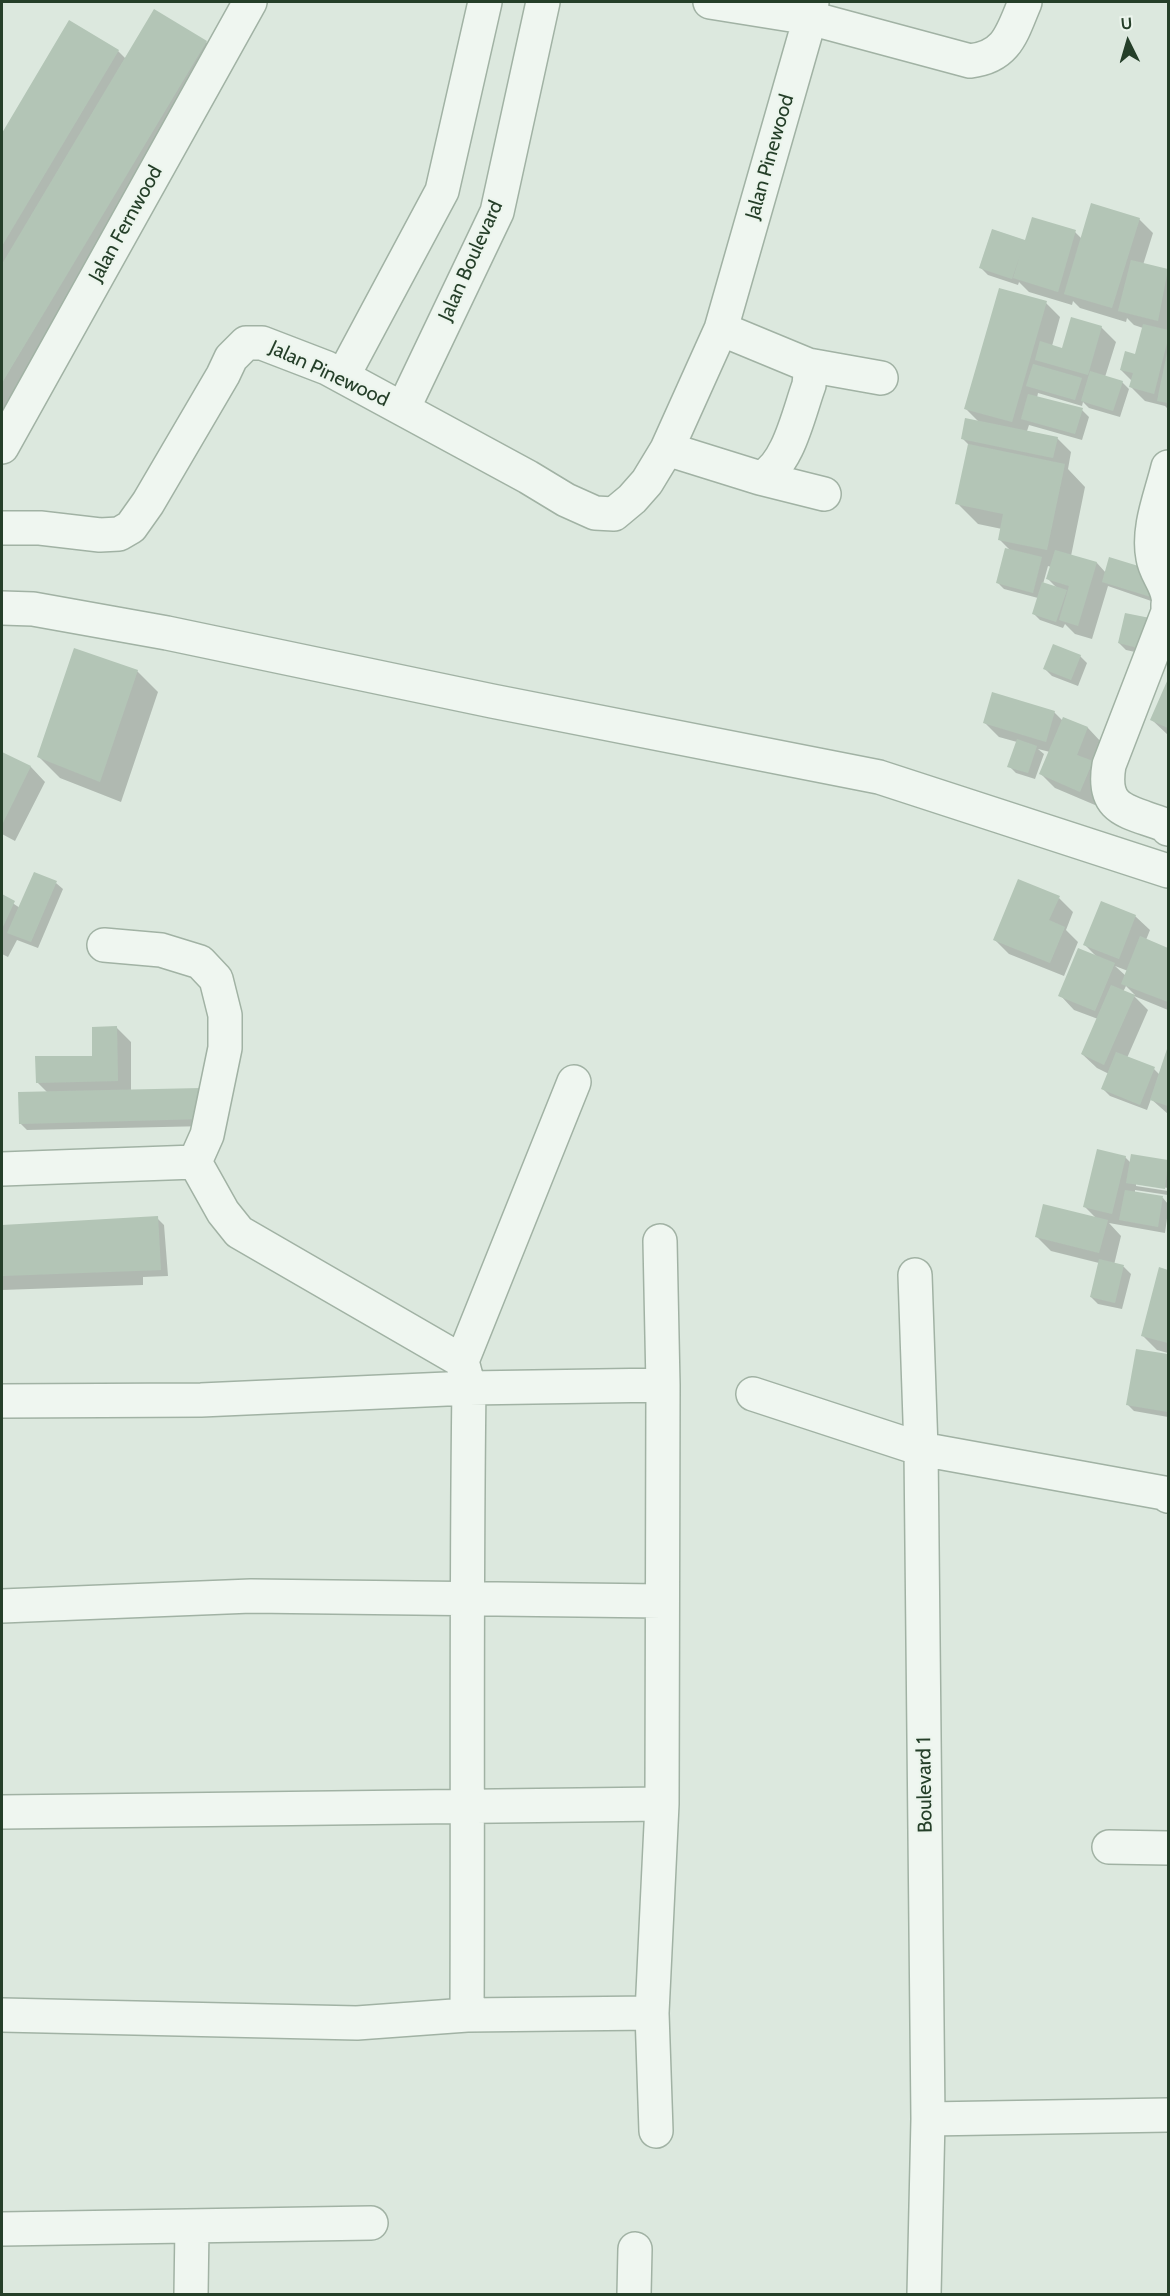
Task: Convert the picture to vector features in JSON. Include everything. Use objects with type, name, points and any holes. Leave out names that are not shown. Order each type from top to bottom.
[{"type":"street","name":"Jalan Fernwood","points":[[2,447],[250,2]]},
{"type":"street","points":[[343,376],[442,191],[484,2]]},
{"type":"street","name":"Jalan Boulevard","points":[[403,409],[497,212],[543,2]]},
{"type":"street","points":[[710,2],[811,10],[970,61],[987,59],[1000,50],[1014,28],[1025,2]]},
{"type":"street","name":"Jalan Pinewood","points":[[2,528],[40,528],[100,535],[119,534],[131,528],[148,503],[231,358],[246,344],[262,343],[343,376],[566,500],[596,513],[614,514],[647,482],[667,449],[721,329],[811,10]]},
{"type":"street","points":[[721,329],[808,365],[881,378]]},
{"type":"street","points":[[760,478],[769,474],[782,459],[809,386],[808,365]]},
{"type":"street","points":[[667,449],[760,478],[824,494]]},
{"type":"street","points":[[1168,466],[1152,527],[1151,544],[1153,561],[1167,587],[1168,597]]},
{"type":"street","points":[[1168,604],[1167,612],[1109,765],[1107,778],[1111,800],[1118,807],[1165,825],[1168,829]]},
{"type":"street","points":[[2,608],[33,609],[167,633],[879,777],[1164,860]]},
{"type":"street","points":[[104,945],[161,950],[200,962],[216,979],[225,1015],[225,1048],[207,1135],[195,1162]]},
{"type":"street","points":[[467,2015],[465,1375],[574,1082]]},
{"type":"street","points":[[2,1169],[195,1162]]},
{"type":"street","points":[[195,1162],[223,1212],[239,1232],[465,1375]]},
{"type":"street","points":[[656,2131],[652,2013],[662,1804],[663,1385],[660,1241]]},
{"type":"street","name":"Boulevard 1","points":[[915,1275],[921,1449],[928,2119],[924,2295]]},
{"type":"street","points":[[2,1401],[201,1400],[465,1375],[663,1385]]},
{"type":"street","points":[[753,1394],[921,1449],[1164,1493],[1168,1496]]},
{"type":"street","points":[[2,1606],[251,1596],[661,1600]]},
{"type":"street","points":[[2,1812],[662,1804]]},
{"type":"street","points":[[1109,1847],[1168,1848]]},
{"type":"street","points":[[2,2015],[357,2023],[467,2015],[652,2013]]},
{"type":"street","points":[[928,2119],[1168,2115]]},
{"type":"street","points":[[2,2229],[371,2223]]},
{"type":"street","points":[[191,2295],[192,2226]]},
{"type":"street","points":[[634,2295],[635,2248]]},
{"type":"building","points":[[154,9],[207,41],[2,383],[2,264]]},
{"type":"building","points":[[69,20],[119,50],[2,246],[2,133]]},
{"type":"building","points":[[1091,203],[1140,218],[1112,308],[1064,294]]},
{"type":"building","points":[[1032,217],[1076,230],[1058,292],[1013,278],[1020,255],[1012,279],[979,268],[992,229],[1025,240]]},
{"type":"building","points":[[1131,260],[1168,269],[1158,321],[1118,311]]},
{"type":"building","points":[[999,288],[1047,301],[1012,422],[964,409]]},
{"type":"building","points":[[1071,317],[1102,326],[1088,375],[1035,360],[1040,341],[1062,348]]},
{"type":"building","points":[[1143,324],[1168,330],[1168,339],[1154,394],[1129,387],[1133,373],[1120,370],[1125,351],[1135,354]]},
{"type":"building","points":[[1168,353],[1168,403],[1157,401]]},
{"type":"building","points":[[1033,364],[1082,378],[1075,400],[1026,386]]},
{"type":"building","points":[[1090,371],[1123,381],[1113,411],[1081,401]]},
{"type":"building","points":[[1028,394],[1083,408],[1075,434],[1021,419]]},
{"type":"building","points":[[965,418],[1058,437],[1053,458],[961,439]]},
{"type":"building","points":[[968,444],[1065,464],[1047,550],[998,540],[1003,514],[955,504]]},
{"type":"building","points":[[1005,548],[1042,557],[1033,593],[996,583]]},
{"type":"building","points":[[1055,550],[1097,562],[1078,626],[1059,620],[1069,586],[1046,579]]},
{"type":"building","points":[[1109,557],[1158,572],[1151,597],[1102,582]]},
{"type":"building","points":[[1042,582],[1067,590],[1056,622],[1032,614]]},
{"type":"building","points":[[1125,613],[1150,618],[1142,649],[1118,643]]},
{"type":"building","points":[[1053,644],[1081,655],[1071,680],[1043,669]]},
{"type":"building","points":[[74,648],[138,670],[100,782],[37,757]]},
{"type":"building","points":[[1168,679],[1168,728],[1150,720]]},
{"type":"building","points":[[992,692],[1055,711],[1046,742],[983,723]]},
{"type":"building","points":[[1063,717],[1088,727],[1077,755],[1093,761],[1080,792],[1039,774]]},
{"type":"building","points":[[1017,739],[1037,746],[1028,773],[1007,767]]},
{"type":"building","points":[[2,752],[31,766],[2,825]]},
{"type":"building","points":[[34,872],[57,881],[31,942],[7,933]]},
{"type":"building","points":[[1018,879],[1060,896],[1049,920],[1065,927],[1050,963],[993,940]]},
{"type":"building","points":[[2,894],[15,901],[2,929]]},
{"type":"building","points":[[1101,901],[1136,915],[1119,959],[1083,945]]},
{"type":"building","points":[[1140,936],[1168,948],[1168,1002],[1121,984]]},
{"type":"building","points":[[1078,948],[1115,963],[1095,1011],[1058,996]]},
{"type":"building","points":[[1111,985],[1135,995],[1104,1065],[1081,1054]]},
{"type":"building","points":[[117,1026],[118,1081],[36,1083],[35,1056],[92,1056],[92,1027]]},
{"type":"building","points":[[1168,1046],[1168,1106],[1150,1100]]},
{"type":"building","points":[[1116,1052],[1155,1067],[1140,1105],[1101,1089]]},
{"type":"building","points":[[201,1088],[202,1119],[19,1124],[18,1092]]},
{"type":"building","points":[[1097,1149],[1126,1156],[1112,1214],[1083,1207]]},
{"type":"building","points":[[1131,1154],[1168,1160],[1165,1189],[1126,1183]]},
{"type":"building","points":[[1125,1190],[1163,1196],[1158,1227],[1119,1220]]},
{"type":"building","points":[[1043,1204],[1108,1220],[1099,1253],[1035,1237]]},
{"type":"building","points":[[158,1216],[161,1270],[2,1276],[2,1225]]},
{"type":"building","points":[[1099,1259],[1124,1265],[1115,1303],[1090,1297]]},
{"type":"building","points":[[1159,1267],[1168,1270],[1168,1343],[1141,1336]]},
{"type":"building","points":[[1136,1349],[1168,1354],[1168,1412],[1126,1405]]}]
